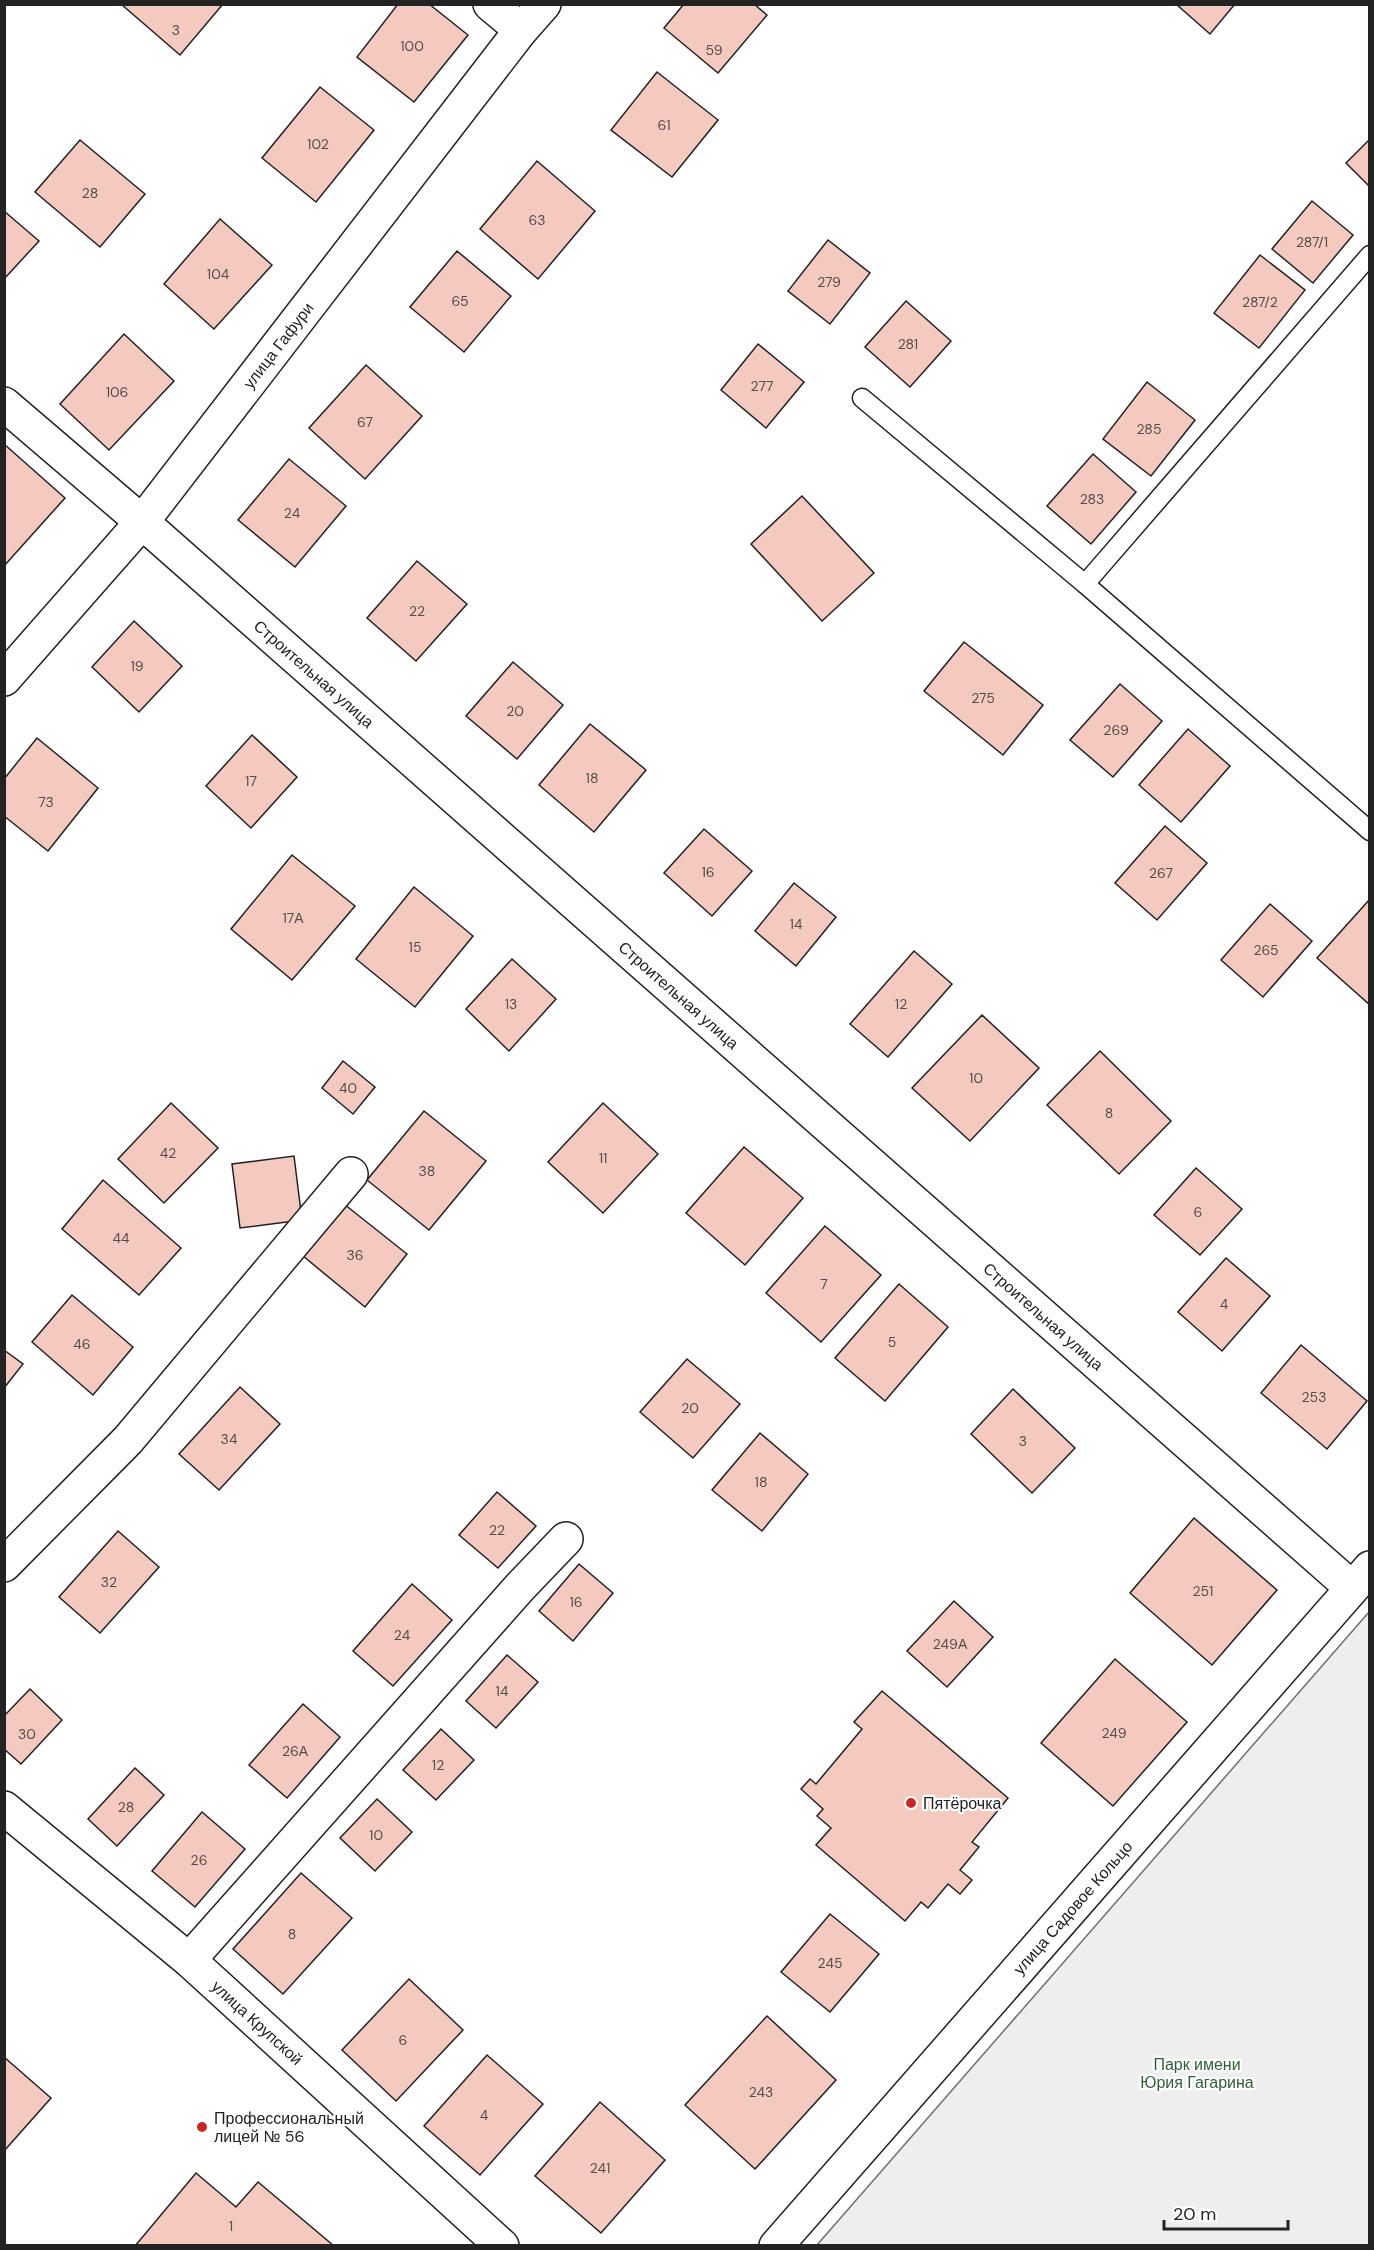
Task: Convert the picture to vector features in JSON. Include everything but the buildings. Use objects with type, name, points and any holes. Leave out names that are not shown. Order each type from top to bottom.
[{"type":"street","points":[[490,4],[521,30]]},
{"type":"street","name":"улица Гафури","points":[[4,679],[142,522],[521,30],[544,4]]},
{"type":"street","name":"Строительная улица","points":[[4,404],[1361,1578]]},
{"type":"street","points":[[4,1565],[128,1440],[351,1174]]},
{"type":"street","points":[[189,1960],[512,1596],[566,1539]]},
{"type":"street","name":"улица Садовое Кольцо","points":[[776,2246],[1361,1578]]},
{"type":"street","name":"улица Крупской","points":[[4,1808],[189,1960],[502,2246]]},
{"type":"lane","points":[[1085,584],[1370,255]]},
{"type":"lane","points":[[862,398],[1085,584],[1370,831]]},
{"type":"green space","name":"Парк имени Юрия Гагарина","points":[[1369,1612],[1369,2245],[817,2245]]},
{"type":"place","name":"Пятёрочка","points":[[911,1803]]},
{"type":"place","name":"Профессиональный лицей № 56","points":[[202,2127]]}]
